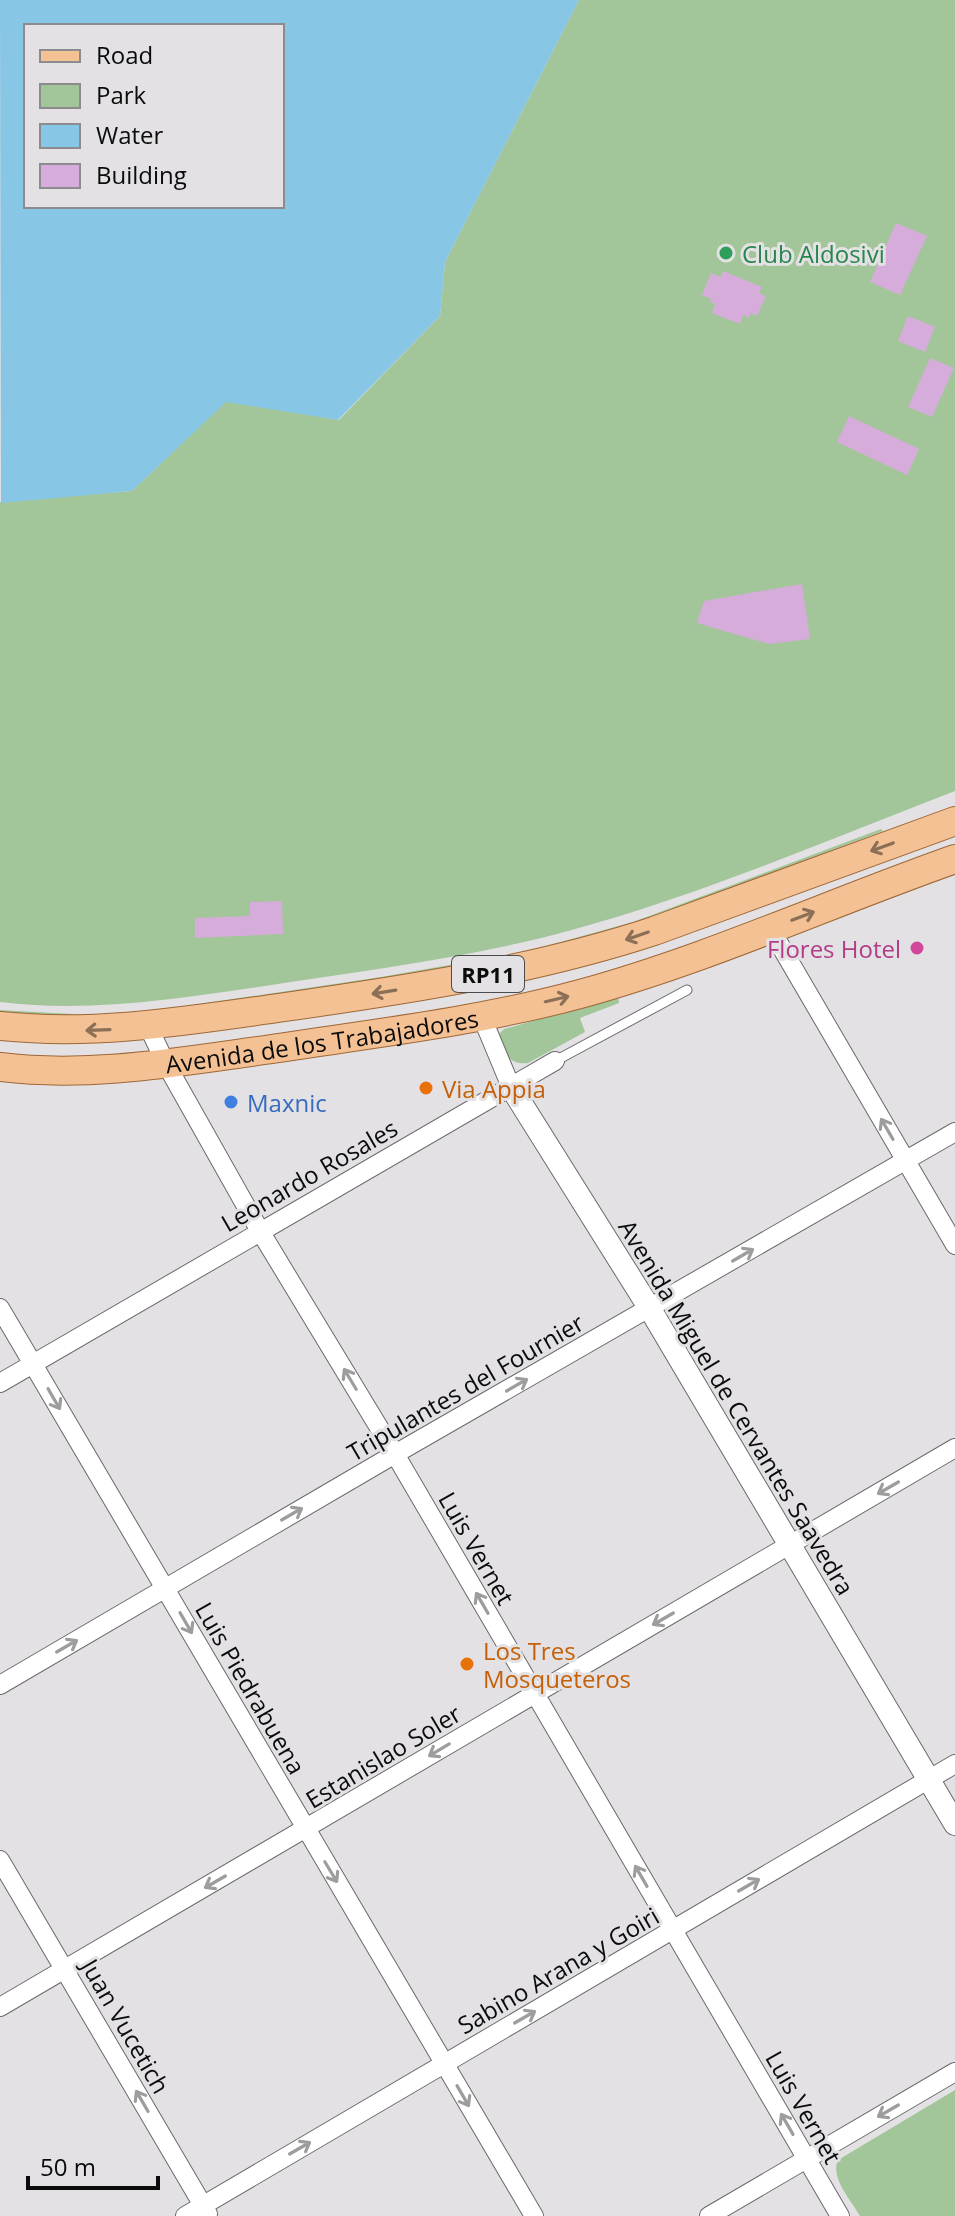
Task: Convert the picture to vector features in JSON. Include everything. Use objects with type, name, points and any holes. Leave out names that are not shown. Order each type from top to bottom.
[{"type":"main road","name":"Avenida de los Trabajadores","points":[[0,1026],[70,1030],[148,1026],[403,989],[516,969],[607,946],[955,821]]},
{"type":"main road","name":"Avenida de los Trabajadores","points":[[1,1068],[82,1070],[166,1064],[481,1015],[578,995],[636,977],[955,859]]},
{"type":"street","points":[[770,928],[955,1245]]},
{"type":"street","name":"Avenida Miguel de Cervantes Saavedra","points":[[481,1015],[511,1087],[650,1309],[955,1824]]},
{"type":"street","name":"Luis Vernet","points":[[148,1026],[166,1064],[260,1231],[395,1454],[840,2216]]},
{"type":"street","name":"Leonardo Rosales","points":[[0,1383],[555,1061]]},
{"type":"street","name":"Tripulantes del Fournier","points":[[0,1685],[955,1132]]},
{"type":"street","name":"Luis Piedrabuena","points":[[0,1308],[534,2216]]},
{"type":"street","name":"Estanislao Soler","points":[[0,2007],[955,1448]]},
{"type":"street","name":"Sabino Arana y Goiri","points":[[185,2216],[206,2211],[445,2064],[955,1764]]},
{"type":"street","name":"Juan Vucetich","points":[[0,1860],[206,2211]]},
{"type":"street","points":[[709,2216],[955,2072]]},
{"type":"lane","name":"Leonardo Rosales","points":[[555,1061],[687,990]]},
{"type":"green space","name":"Club Aldosivi","points":[[579,0],[955,0],[955,791],[666,901],[568,931],[493,949],[166,1000],[67,1006],[0,1002],[0,502],[132,491],[226,401],[339,420],[440,316],[445,262]]},
{"type":"green space","points":[[881,829],[883,831],[633,924],[528,953],[381,979],[166,1011],[66,1017],[0,1013],[0,1010],[91,1015],[166,1009],[381,977],[528,951],[633,922]]},
{"type":"green space","points":[[618,997],[619,1003],[580,1018],[585,1032],[528,1063],[515,1062],[504,1051],[500,1033],[504,1029]]},
{"type":"green space","points":[[955,2090],[955,2216],[860,2216],[839,2181],[838,2160]]},
{"type":"water","points":[[0,0],[579,0],[445,262],[440,316],[338,420],[226,402],[132,491],[1,503]]},
{"type":"building","points":[[896,223],[927,236],[900,295],[870,282]]},
{"type":"building","points":[[723,271],[762,287],[759,293],[766,296],[757,316],[751,313],[749,318],[743,315],[740,324],[712,313],[715,304],[702,295],[711,273],[721,277]]},
{"type":"building","points":[[908,316],[935,327],[925,352],[898,341]]},
{"type":"building","points":[[930,358],[954,368],[932,417],[908,407]]},
{"type":"building","points":[[849,416],[919,449],[907,475],[837,442]]},
{"type":"building","points":[[802,584],[810,639],[769,644],[697,623],[704,601]]},
{"type":"building","points":[[282,901],[283,934],[195,938],[195,918],[250,916],[250,902]]},
{"type":"place","name":"Club Aldosivi","points":[[726,253]]},
{"type":"place","name":"Flores Hotel","points":[[917,948]]},
{"type":"place","name":"Via Appia","points":[[426,1088]]},
{"type":"place","name":"Maxnic","points":[[231,1102]]},
{"type":"place","name":"Los Tres Mosqueteros","points":[[467,1664]]}]
